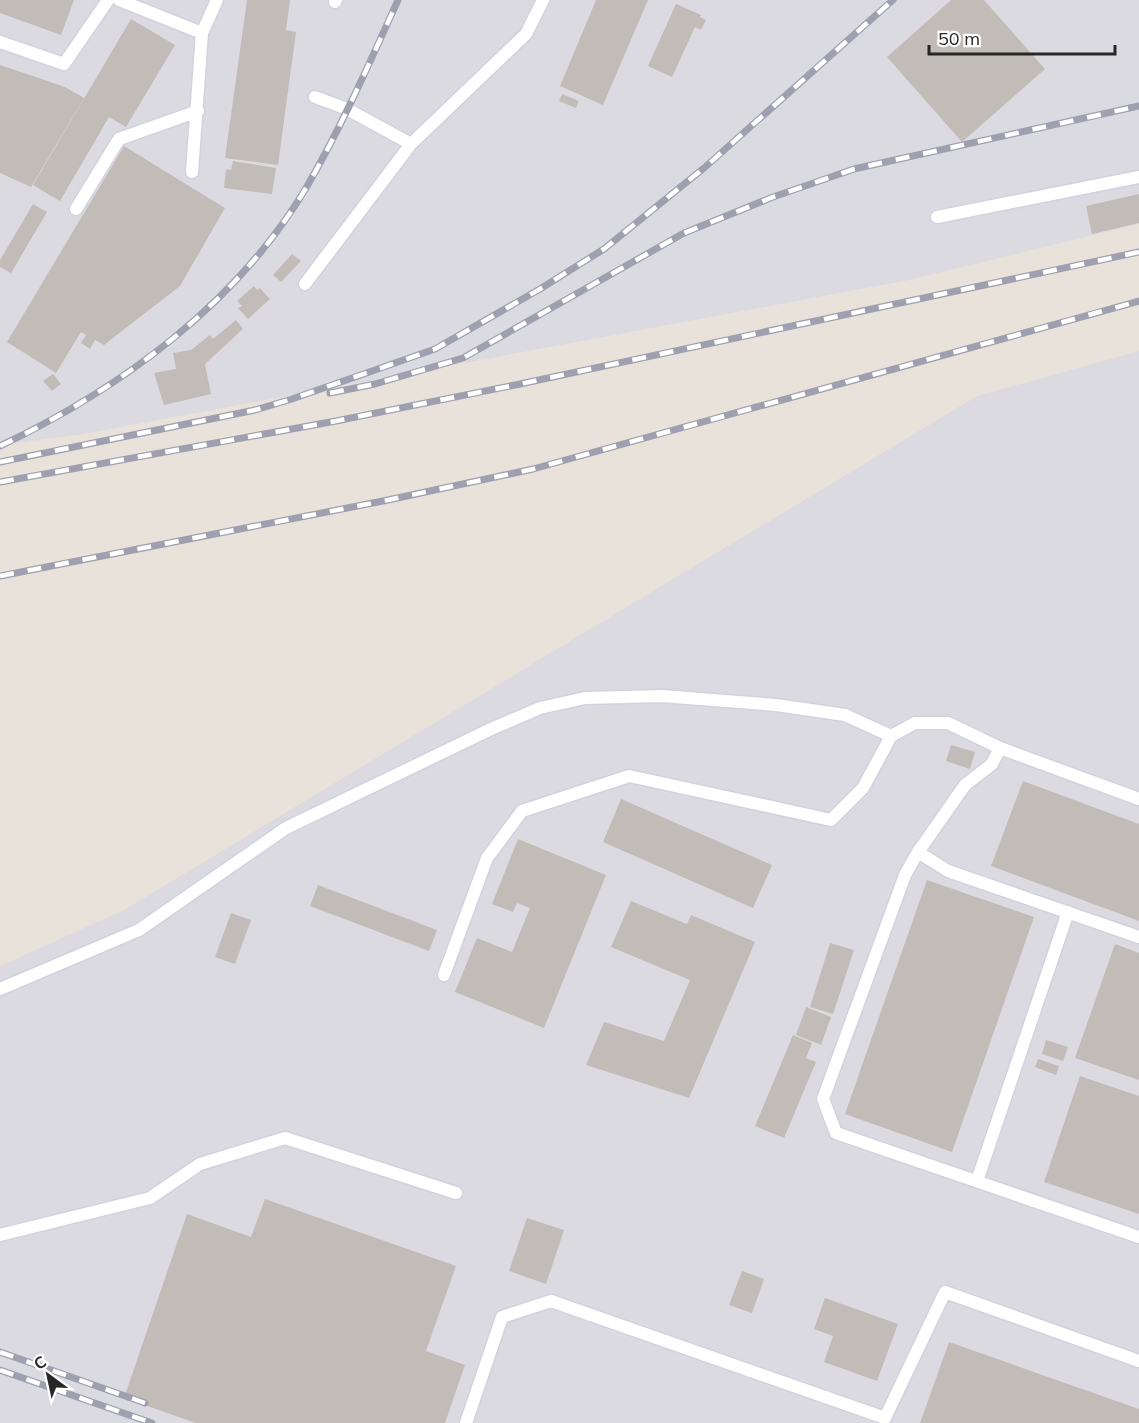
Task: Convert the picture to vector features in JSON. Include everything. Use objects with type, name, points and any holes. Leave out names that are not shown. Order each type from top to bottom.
[{"type":"lane","points":[[0,42],[64,64],[108,0]]},
{"type":"lane","points":[[119,0],[202,33]]},
{"type":"lane","points":[[192,172],[202,33],[217,0]]},
{"type":"lane","points":[[305,284],[411,144],[526,34],[543,0]]},
{"type":"lane","points":[[315,97],[347,109],[411,144]]},
{"type":"lane","points":[[76,209],[119,139],[198,111]]},
{"type":"lane","points":[[937,217],[1139,177]]},
{"type":"lane","points":[[0,989],[139,930],[286,828],[491,729],[540,708],[585,698],[662,696],[845,715],[891,736]]},
{"type":"lane","points":[[444,975],[487,858],[522,811],[629,776],[831,820],[863,788],[891,736],[915,723],[948,723],[1000,748],[1139,799]]},
{"type":"lane","points":[[1000,748],[992,764],[965,785],[918,852],[905,875],[823,1100],[836,1133],[1139,1237]]},
{"type":"lane","points":[[918,852],[948,871],[1139,937]]},
{"type":"lane","points":[[977,1181],[1068,912]]},
{"type":"lane","points":[[0,1235],[150,1198],[200,1164],[285,1137],[456,1193]]},
{"type":"lane","points":[[466,1423],[502,1317],[551,1301],[885,1418],[945,1292],[1139,1361]]},
{"type":"shaded area","points":[[0,0],[1139,0],[1139,224],[909,280],[78,435],[0,445]]},
{"type":"shaded area","points":[[1139,351],[1139,1423],[0,1423],[0,966],[124,910],[977,396]]},
{"type":"building","points":[[0,0],[74,0],[61,35],[0,13]]},
{"type":"building","points":[[247,0],[290,0],[286,30],[296,32],[278,165],[225,158]]},
{"type":"building","points":[[596,0],[648,0],[603,105],[560,86]]},
{"type":"building","points":[[951,0],[984,0],[1045,69],[962,142],[887,57]]},
{"type":"building","points":[[676,4],[701,15],[700,17],[706,20],[701,30],[695,27],[672,77],[648,66]]},
{"type":"building","points":[[131,19],[175,45],[126,127],[109,117],[60,201],[33,185]]},
{"type":"building","points":[[0,65],[65,87],[84,98],[31,187],[0,173]]},
{"type":"building","points":[[562,94],[579,101],[576,108],[559,101]]},
{"type":"building","points":[[124,146],[225,208],[180,286],[104,345],[95,340],[90,349],[81,343],[86,335],[81,332],[56,373],[7,342]]},
{"type":"building","points":[[233,161],[276,168],[272,194],[224,188],[226,169],[231,170]]},
{"type":"building","points":[[1139,194],[1139,223],[1092,234],[1086,206]]},
{"type":"building","points":[[33,204],[47,212],[11,273],[0,267],[0,260]]},
{"type":"building","points":[[292,254],[301,261],[281,282],[273,275]]},
{"type":"building","points":[[254,286],[257,290],[260,288],[270,299],[248,319],[238,308],[242,306],[237,301]]},
{"type":"building","points":[[236,320],[243,329],[205,364],[211,394],[164,405],[154,373],[176,369],[173,353],[191,350],[210,335],[213,339]]},
{"type":"building","points":[[53,374],[61,384],[52,391],[43,381]]},
{"type":"building","points":[[951,745],[975,752],[970,769],[946,761]]},
{"type":"building","points":[[1023,781],[1139,824],[1139,921],[991,866]]},
{"type":"building","points":[[621,799],[772,865],[753,908],[603,842]]},
{"type":"building","points":[[518,839],[606,875],[544,1028],[455,992],[477,938],[512,952],[530,908],[517,903],[513,912],[492,904]]},
{"type":"building","points":[[927,880],[1034,917],[952,1152],[845,1114]]},
{"type":"building","points":[[318,885],[437,930],[429,951],[310,906]]},
{"type":"building","points":[[631,901],[687,924],[691,915],[755,942],[689,1098],[586,1065],[604,1022],[664,1041],[690,980],[611,947]]},
{"type":"building","points":[[231,913],[251,920],[235,964],[215,957]]},
{"type":"building","points":[[830,943],[854,950],[833,1014],[810,1007]]},
{"type":"building","points":[[1115,944],[1139,953],[1139,1080],[1075,1058]]},
{"type":"building","points":[[806,1007],[831,1017],[821,1045],[796,1035]]},
{"type":"building","points":[[793,1035],[812,1043],[806,1058],[816,1062],[784,1138],[755,1126]]},
{"type":"building","points":[[1046,1040],[1068,1047],[1063,1061],[1042,1054]]},
{"type":"building","points":[[1038,1059],[1059,1066],[1056,1075],[1035,1067]]},
{"type":"building","points":[[1080,1076],[1139,1096],[1139,1214],[1044,1182]]},
{"type":"building","points":[[265,1199],[456,1266],[426,1351],[465,1365],[445,1423],[196,1423],[124,1398],[187,1214],[251,1237]]},
{"type":"building","points":[[527,1218],[564,1230],[546,1284],[509,1271]]},
{"type":"building","points":[[742,1271],[764,1279],[752,1313],[729,1305]]},
{"type":"building","points":[[825,1298],[898,1324],[877,1381],[824,1362],[833,1336],[814,1329]]},
{"type":"building","points":[[949,1342],[1139,1409],[1139,1423],[920,1423]]},
{"type":"railway","points":[[0,446],[89,398],[131,370],[210,306],[246,269],[278,230],[319,165],[398,0]]},
{"type":"railway","points":[[0,462],[255,410],[435,349],[540,289],[604,249],[704,168],[893,0]]},
{"type":"railway","points":[[330,393],[375,384],[463,358],[684,233],[773,197],[854,169],[1139,106]]},
{"type":"railway","points":[[0,482],[336,421],[520,384],[1139,252]]},
{"type":"railway","points":[[0,576],[388,500],[533,469],[1139,301]]},
{"type":"railway","points":[[0,1352],[145,1403]]},
{"type":"railway","points":[[0,1370],[152,1423]]}]
